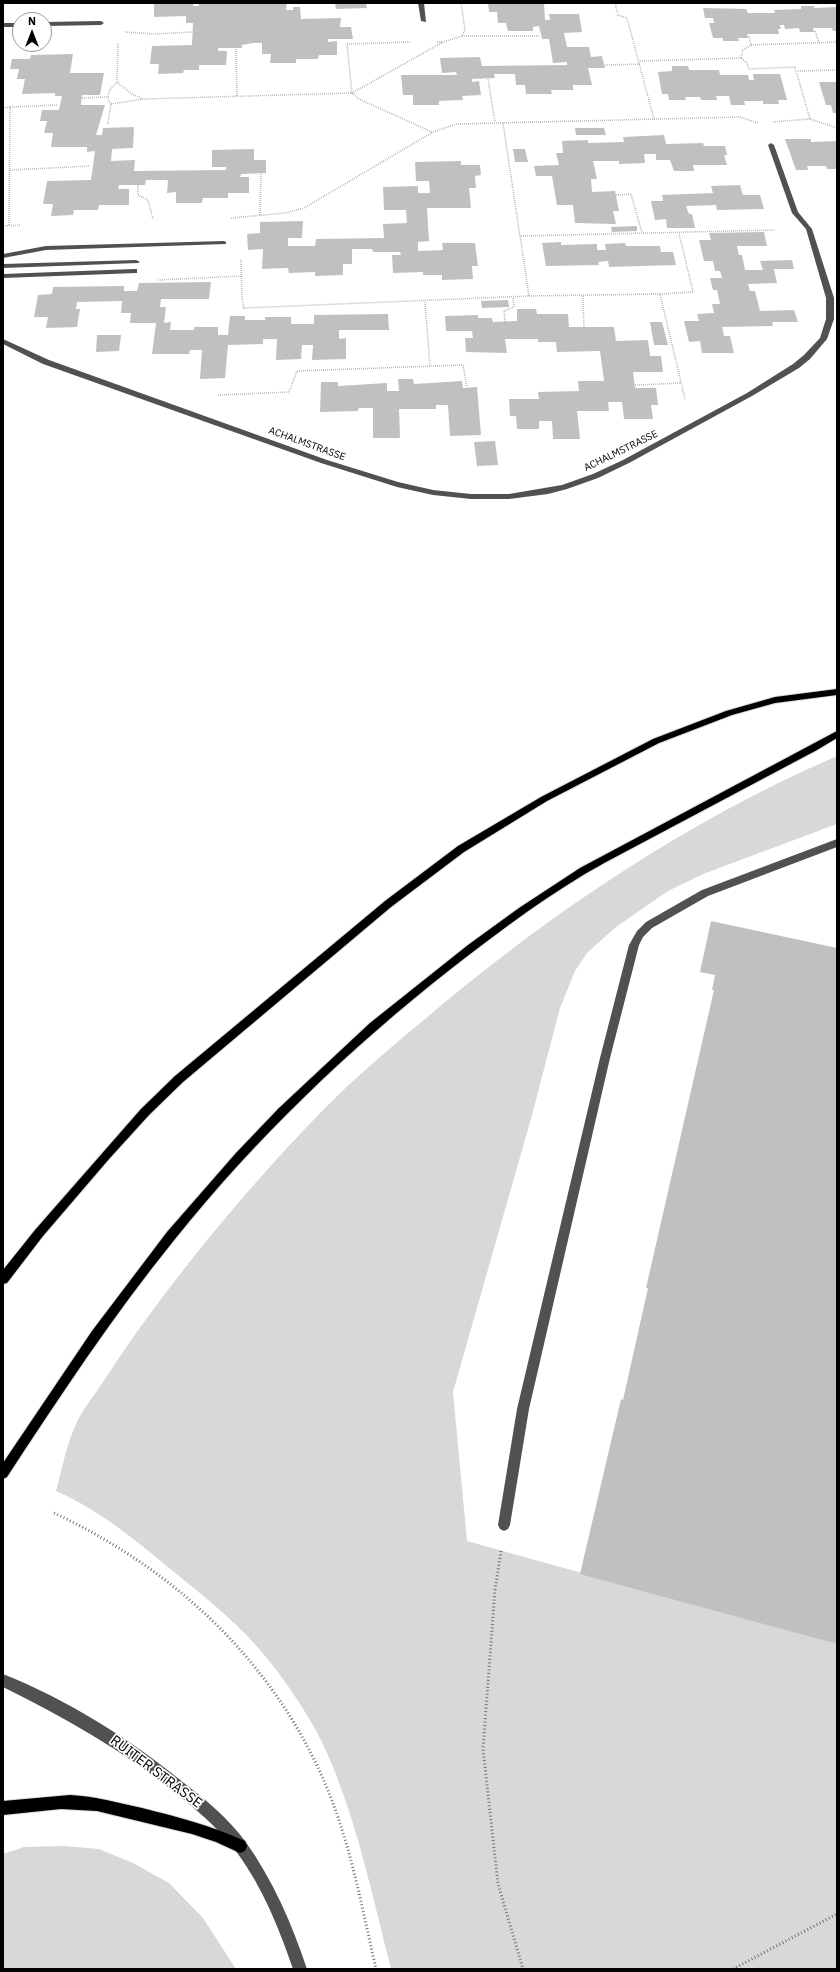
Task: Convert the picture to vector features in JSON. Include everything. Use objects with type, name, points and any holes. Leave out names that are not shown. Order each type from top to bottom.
[{"type":"main road","points":[[3,1279],[39,1233],[104,1156],[145,1112],[179,1079],[382,908],[462,849],[544,799],[656,741],[729,713],[774,700],[837,692]]},
{"type":"main road","points":[[3,1473],[77,1360],[156,1254],[198,1203],[245,1151],[324,1071],[386,1016],[466,951],[576,874],[814,748],[837,734]]},
{"type":"main road","points":[[3,1808],[38,1803],[71,1802],[102,1805],[196,1828],[220,1836],[240,1846]]},
{"type":"street","points":[[421,3],[424,22]]},
{"type":"street","points":[[52,24],[101,23]]},
{"type":"street","name":"ACHALMSTRASSE","points":[[3,341],[46,362],[387,483],[446,496],[503,498],[529,495],[571,485],[616,467],[796,366],[812,353],[823,339],[830,319],[830,298],[809,229],[795,213],[771,145]]},
{"type":"street","points":[[3,256],[46,248],[224,243]]},
{"type":"street","points":[[3,266],[136,262]]},
{"type":"street","points":[[3,276],[134,271]]},
{"type":"street","points":[[504,1525],[523,1409],[605,1058],[634,945],[640,934],[649,925],[705,893],[837,843]]},
{"type":"street","name":"RUITER STRASSE","points":[[3,1680],[88,1723],[131,1750],[170,1779],[207,1810],[240,1846],[262,1880],[281,1920],[300,1969]]},
{"type":"path","points":[[461,3],[465,30],[462,36]]},
{"type":"path","points":[[615,3],[618,15],[627,18],[654,119]]},
{"type":"path","points":[[101,23],[119,31],[154,34],[192,32]]},
{"type":"path","points":[[119,31],[116,82],[107,97],[108,102],[112,104],[144,100],[352,93],[443,42],[462,36],[540,36]]},
{"type":"path","points":[[816,31],[819,43]]},
{"type":"path","points":[[749,36],[751,45]]},
{"type":"path","points":[[416,42],[347,44],[352,93],[359,100],[432,132]]},
{"type":"path","points":[[436,42],[443,42]]},
{"type":"path","points":[[741,58],[743,50],[751,45],[837,42]]},
{"type":"path","points":[[236,49],[237,97]]},
{"type":"path","points":[[605,65],[741,58],[747,63],[749,69],[795,67],[798,71],[810,119]]},
{"type":"path","points":[[798,71],[837,70]]},
{"type":"path","points":[[488,80],[495,122]]},
{"type":"path","points":[[116,82],[132,94],[144,100]]},
{"type":"path","points":[[82,98],[107,97]]},
{"type":"path","points":[[108,124],[112,104]]},
{"type":"path","points":[[10,107],[58,105]]},
{"type":"path","points":[[225,218],[285,213],[304,208],[395,156],[432,132],[456,124],[740,117],[760,125],[776,121],[810,119],[837,128]]},
{"type":"path","points":[[504,123],[529,296]]},
{"type":"path","points":[[760,125],[771,145]]},
{"type":"path","points":[[10,170],[90,166]]},
{"type":"path","points":[[260,215],[261,173]]},
{"type":"path","points":[[138,185],[138,194],[148,200],[153,219],[147,221]]},
{"type":"path","points":[[616,194],[631,194],[642,233]]},
{"type":"path","points":[[3,226],[25,225]]},
{"type":"path","points":[[521,236],[809,229]]},
{"type":"path","points":[[242,257],[242,299],[244,308],[425,302],[529,296],[583,296],[693,292],[679,233]]},
{"type":"path","points":[[660,294],[692,425]]},
{"type":"path","points":[[583,296],[584,306],[582,311],[584,327]]},
{"type":"path","points":[[505,322],[504,311],[514,307],[513,298]]},
{"type":"path","points":[[425,302],[430,366]]},
{"type":"path","points":[[214,395],[289,392],[298,371],[430,366],[463,365],[467,387]]},
{"type":"path","points":[[635,385],[681,383]]},
{"type":"path","points":[[54,1513],[70,1520],[136,1560],[190,1600],[213,1621],[266,1678],[289,1710],[308,1744],[330,1796],[342,1833],[376,1969]]},
{"type":"path","points":[[504,1525],[495,1590],[483,1749],[498,1884],[523,1969]]},
{"type":"path","points":[[733,1969],[837,1914]]},
{"type":"shaded area","points":[[837,756],[837,824],[703,874],[668,891],[616,927],[587,953],[575,971],[560,1008],[532,1115],[453,1392],[467,1541],[837,1644],[837,1969],[391,1969],[352,1820],[329,1757],[307,1714],[270,1662],[248,1637],[224,1614],[146,1549],[117,1527],[87,1507],[56,1491],[70,1438],[82,1412],[126,1347],[208,1239],[265,1172],[306,1128],[338,1095],[374,1062],[472,980],[521,942],[622,872],[727,810],[781,782]]},
{"type":"shaded area","points":[[64,1846],[99,1849],[133,1863],[169,1883],[203,1918],[236,1969],[3,1969],[3,1854],[24,1847]]},
{"type":"building","points":[[147,3],[194,3],[193,6],[199,6],[199,3],[287,3],[286,10],[293,10],[293,7],[300,7],[301,19],[341,18],[340,27],[351,27],[353,39],[328,39],[328,42],[337,41],[337,55],[319,55],[318,59],[296,59],[296,63],[270,63],[271,54],[262,54],[262,43],[242,45],[242,48],[218,48],[218,51],[227,51],[226,65],[199,65],[199,70],[184,70],[183,73],[158,74],[159,64],[150,64],[152,46],[192,45],[193,23],[186,23],[186,16],[154,17],[154,4]]},
{"type":"building","points":[[335,3],[366,3],[367,8],[336,9]]},
{"type":"building","points":[[488,3],[544,3],[545,20],[550,20],[549,14],[579,14],[582,32],[564,33],[567,47],[589,47],[591,57],[602,56],[605,68],[588,68],[592,85],[573,85],[573,90],[551,90],[552,94],[526,94],[525,85],[516,85],[515,74],[494,74],[495,78],[472,79],[472,82],[479,81],[481,95],[462,96],[463,100],[439,101],[439,105],[413,105],[413,95],[403,95],[401,75],[457,75],[456,72],[442,73],[440,58],[480,57],[482,66],[567,65],[567,62],[553,63],[549,39],[542,39],[539,26],[533,27],[533,31],[508,31],[506,23],[498,23],[497,12],[489,12]]},
{"type":"building","points":[[801,6],[814,6],[814,8],[837,7],[837,31],[833,31],[832,28],[813,28],[814,32],[800,32],[799,28],[785,29],[784,25],[780,25],[781,29],[778,29],[779,34],[747,34],[748,38],[738,38],[739,41],[723,41],[723,38],[713,38],[709,23],[714,23],[713,18],[705,18],[703,8],[746,9],[748,13],[775,13],[774,10],[801,9]]},
{"type":"building","points":[[73,54],[70,73],[104,73],[100,95],[82,95],[81,105],[105,105],[96,135],[102,135],[103,128],[134,127],[133,148],[112,149],[111,161],[135,160],[134,171],[226,170],[226,167],[212,167],[212,150],[254,149],[254,160],[266,160],[266,173],[241,174],[240,177],[249,177],[249,193],[228,193],[228,198],[203,198],[202,203],[176,203],[176,192],[167,193],[168,180],[146,180],[145,185],[119,185],[118,189],[129,189],[129,205],[99,205],[98,210],[74,210],[73,215],[51,216],[53,204],[43,204],[47,181],[91,180],[95,151],[87,152],[87,147],[51,147],[53,133],[44,133],[47,121],[40,121],[42,110],[59,110],[62,96],[55,96],[55,93],[22,94],[25,79],[17,79],[19,69],[10,69],[12,59],[30,59],[31,55]]},
{"type":"building","points":[[672,66],[688,66],[689,70],[719,70],[720,75],[748,75],[749,80],[754,80],[753,74],[780,74],[787,100],[778,100],[779,104],[763,104],[763,101],[744,101],[745,105],[731,105],[729,96],[716,96],[717,100],[701,100],[700,97],[685,97],[686,100],[669,100],[668,94],[662,94],[658,72],[672,71]]},
{"type":"building","points":[[819,82],[837,82],[837,113],[833,113],[831,105],[826,105]]},
{"type":"building","points":[[575,128],[604,128],[606,135],[576,135]]},
{"type":"building","points":[[664,135],[666,144],[703,143],[704,146],[725,146],[727,155],[724,155],[727,165],[693,165],[694,171],[674,171],[670,160],[656,160],[656,154],[644,154],[645,163],[619,164],[619,161],[593,161],[597,179],[591,179],[592,192],[615,191],[619,211],[613,211],[616,224],[575,223],[573,205],[557,205],[552,176],[536,176],[534,166],[559,165],[556,153],[563,153],[562,141],[588,140],[588,143],[624,142],[623,137]]},
{"type":"building","points":[[785,139],[811,139],[811,142],[837,141],[837,169],[827,169],[826,166],[807,166],[808,170],[796,170]]},
{"type":"building","points":[[513,149],[525,149],[528,162],[515,162]]},
{"type":"building","points":[[461,161],[461,165],[480,165],[481,175],[475,176],[476,188],[469,188],[471,208],[427,208],[429,241],[418,242],[418,251],[443,250],[442,243],[475,243],[478,266],[472,266],[473,279],[442,280],[442,275],[423,275],[423,272],[393,273],[392,255],[401,255],[400,252],[373,252],[372,249],[352,249],[352,264],[343,264],[343,275],[315,276],[315,272],[289,273],[288,268],[262,269],[263,249],[248,250],[247,234],[260,233],[260,222],[303,221],[302,238],[288,238],[288,246],[315,246],[316,239],[384,238],[383,224],[407,223],[406,210],[384,210],[383,187],[418,186],[418,193],[430,193],[429,181],[416,181],[415,162]]},
{"type":"building","points":[[740,185],[743,195],[760,195],[764,209],[717,210],[716,205],[686,206],[689,214],[692,214],[695,228],[667,228],[666,219],[655,220],[651,201],[663,201],[662,195],[713,193],[711,186]]},
{"type":"building","points":[[637,226],[637,231],[612,232],[611,227]]},
{"type":"building","points":[[764,232],[767,246],[737,246],[739,255],[742,255],[745,270],[763,270],[760,261],[792,260],[794,269],[774,269],[777,283],[748,284],[750,291],[755,291],[760,311],[794,310],[798,322],[772,322],[773,326],[722,327],[724,336],[730,336],[734,353],[702,353],[700,341],[689,342],[684,321],[699,321],[697,314],[714,313],[712,304],[720,304],[717,290],[713,290],[710,278],[722,278],[720,271],[715,271],[713,261],[704,261],[699,240],[711,240],[709,233]]},
{"type":"building","points":[[561,242],[561,245],[597,244],[597,250],[606,250],[605,244],[625,243],[626,246],[660,246],[661,252],[673,252],[676,265],[609,267],[608,261],[598,262],[599,265],[546,266],[542,243]]},
{"type":"building","points":[[211,282],[209,299],[161,299],[160,307],[166,307],[164,323],[171,322],[170,330],[194,330],[194,327],[218,327],[218,335],[228,335],[230,316],[245,316],[245,320],[265,320],[265,317],[291,317],[291,324],[314,324],[314,315],[388,314],[389,330],[339,330],[339,339],[346,338],[346,359],[312,360],[313,345],[302,345],[301,359],[276,360],[277,339],[263,339],[263,344],[228,345],[225,378],[200,379],[202,350],[190,350],[189,354],[152,354],[156,323],[130,323],[131,313],[121,313],[122,301],[77,302],[76,309],[80,309],[77,327],[46,328],[48,317],[34,317],[38,295],[52,294],[53,287],[124,286],[124,291],[137,291],[139,283]]},
{"type":"building","points":[[508,300],[509,307],[482,308],[481,301]]},
{"type":"building","points":[[517,309],[536,309],[537,314],[568,314],[569,327],[614,327],[616,341],[648,340],[650,356],[661,356],[663,372],[633,372],[635,388],[656,388],[658,405],[651,405],[653,419],[624,419],[622,402],[608,402],[609,411],[577,411],[580,439],[553,439],[552,421],[539,421],[539,429],[517,429],[516,416],[510,416],[509,399],[539,399],[538,392],[579,391],[578,381],[604,381],[600,351],[557,352],[556,342],[538,342],[538,339],[505,339],[507,353],[466,352],[465,338],[473,338],[472,331],[446,331],[445,316],[478,315],[478,318],[492,318],[493,322],[517,321]]},
{"type":"building","points":[[650,322],[662,322],[668,345],[654,345]]},
{"type":"building","points":[[97,335],[121,335],[119,351],[96,352]]},
{"type":"building","points":[[398,379],[413,379],[414,384],[462,381],[463,388],[477,387],[481,435],[450,436],[448,405],[436,405],[436,409],[399,409],[400,438],[373,438],[373,408],[359,408],[358,411],[320,412],[321,382],[338,382],[338,386],[387,383],[387,391],[399,391]]},
{"type":"building","points":[[495,441],[498,465],[477,466],[474,442]]},
{"type":"building","points":[[711,921],[837,948],[837,1644],[580,1574],[621,1399],[623,1400],[648,1288],[646,1288],[714,990],[712,990],[715,975],[700,972]]}]
